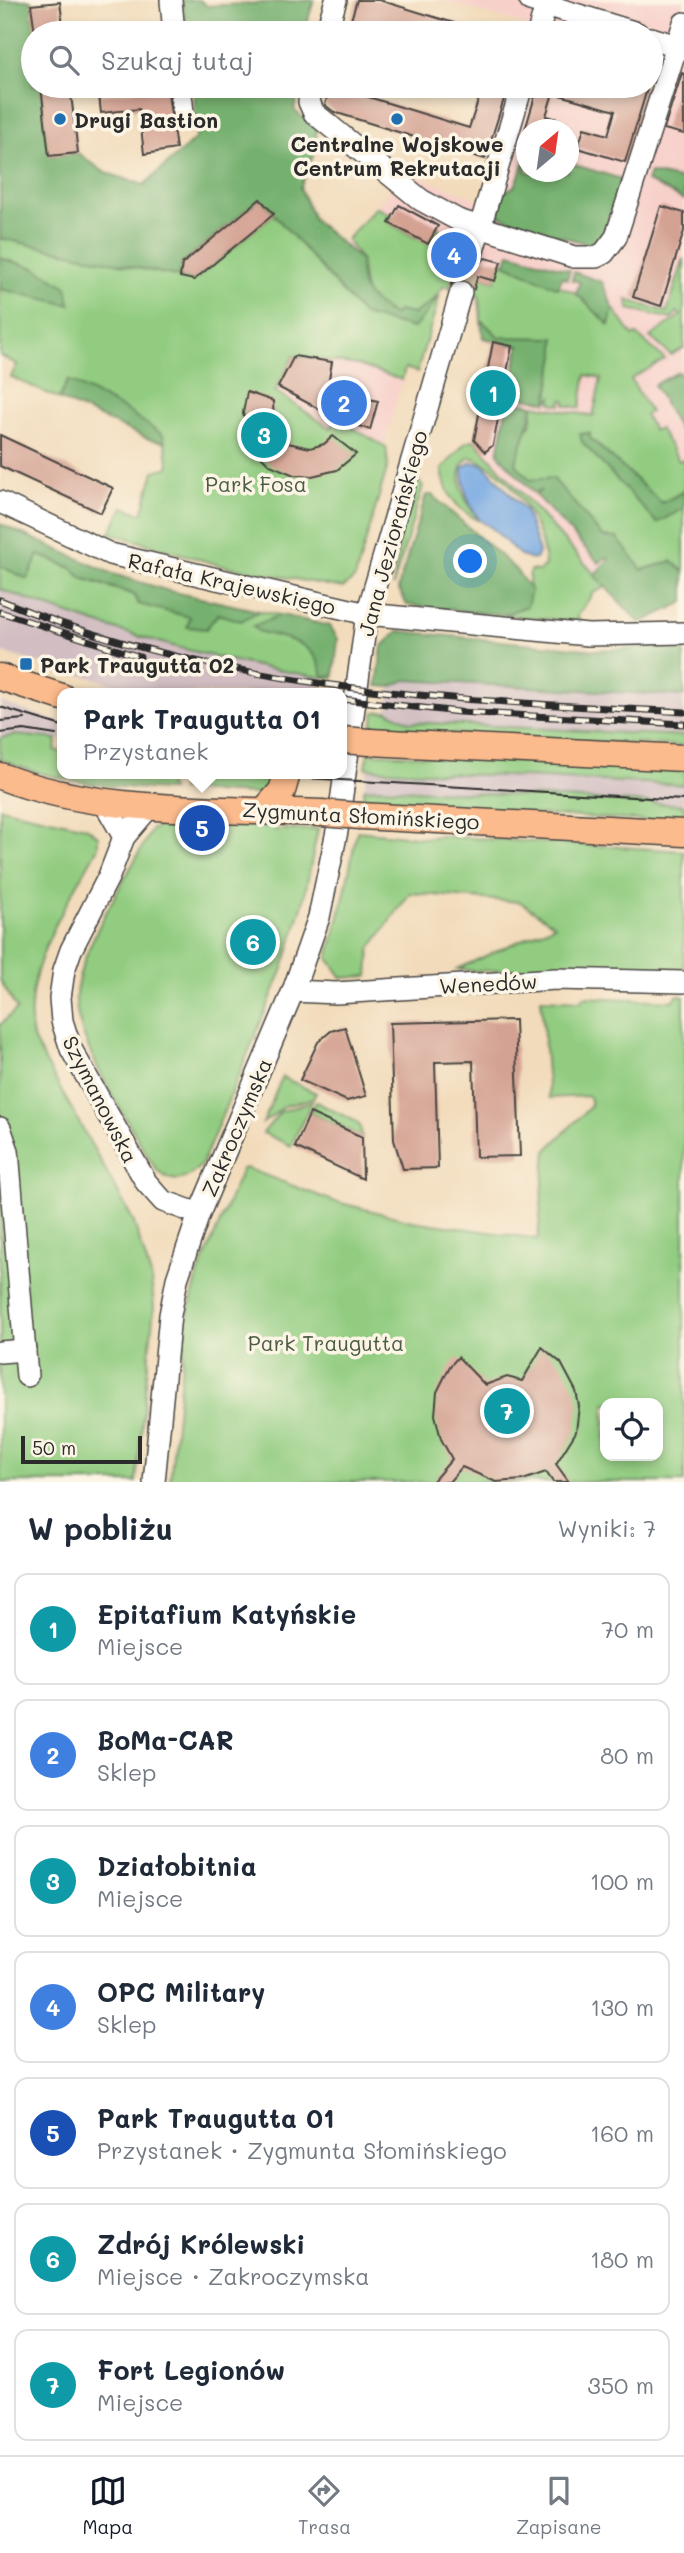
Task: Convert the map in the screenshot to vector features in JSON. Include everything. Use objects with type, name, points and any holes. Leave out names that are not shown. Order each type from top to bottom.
[{"type":"main road","points":[[0,677],[57,695]]},
{"type":"main road","points":[[347,740],[684,758]]},
{"type":"main road","name":"Zygmunta Słomińskiego","points":[[1,777],[56,794],[104,802],[684,833]]},
{"type":"main road","points":[[265,810],[282,791],[286,779]]},
{"type":"street","points":[[170,0],[173,21]]},
{"type":"street","points":[[330,21],[336,0]]},
{"type":"street","points":[[538,21],[538,3],[597,21]]},
{"type":"street","points":[[310,98],[318,118],[421,200],[458,220],[480,228],[574,257],[596,257],[604,253],[616,237],[682,46],[684,23]]},
{"type":"street","points":[[663,40],[682,46]]},
{"type":"street","points":[[181,98],[183,111]]},
{"type":"street","points":[[472,254],[518,98]]},
{"type":"street","name":"Jana Jeziorańskiego","points":[[347,762],[367,614],[461,292]]},
{"type":"street","name":"Rafała Krajewskiego","points":[[0,502],[110,554],[367,614],[588,635],[684,633]]},
{"type":"street","name":"Zakroczymska","points":[[154,1482],[170,1315],[177,1279],[199,1214],[293,991],[324,901],[345,779]]},
{"type":"street","points":[[104,802],[124,837]]},
{"type":"street","name":"Szymanowska","points":[[151,805],[124,837],[109,876],[64,970],[60,998],[62,1021],[71,1049],[145,1182],[163,1200],[199,1214]]},
{"type":"street","name":"Wenedów","points":[[293,991],[336,993],[556,979],[684,982]]},
{"type":"street","points":[[0,1128],[8,1152],[27,1376]]},
{"type":"street","points":[[0,1352],[25,1350]]},
{"type":"shaded area","points":[[442,0],[684,0],[684,602],[646,622],[635,620],[474,440],[493,343],[482,340],[475,297],[446,288],[414,328],[363,315],[321,268],[407,173],[481,200],[495,153],[487,151],[504,98],[663,98],[663,21],[513,21]]},
{"type":"shaded area","points":[[294,356],[358,365],[402,380],[384,446],[330,428],[275,391]]},
{"type":"shaded area","points":[[0,566],[315,667],[322,678],[321,688],[128,688],[0,652]]},
{"type":"shaded area","points":[[405,680],[684,696],[684,736],[409,722],[387,711],[391,687]]},
{"type":"shaded area","points":[[0,702],[57,721],[57,739],[24,735],[0,737]]},
{"type":"shaded area","points":[[367,768],[684,785],[684,805],[364,789]]},
{"type":"green space","points":[[0,0],[31,0],[34,21],[21,21],[21,98],[43,98],[50,156],[78,153],[104,172],[144,185],[196,138],[194,98],[297,98],[294,110],[317,129],[313,156],[300,188],[314,220],[361,260],[363,288],[371,299],[394,316],[398,311],[413,314],[438,298],[414,328],[363,315],[260,199],[182,263],[180,277],[0,238]]},
{"type":"green space","points":[[182,0],[200,0],[207,6],[314,0],[308,21],[185,21]]},
{"type":"green space","points":[[579,166],[621,179],[605,233],[588,244],[515,223],[498,214],[504,192],[515,186],[517,182],[579,182]]},
{"type":"green space","points":[[650,173],[684,180],[684,200],[647,181]]},
{"type":"green space","points":[[376,207],[393,216],[389,223],[427,244],[438,226],[455,270],[450,288],[444,286],[430,303],[413,314],[399,311],[394,316],[367,295],[360,260],[347,239]]},
{"type":"green space","name":"Park Fosa","points":[[274,214],[363,315],[413,328],[440,295],[417,372],[405,368],[402,380],[358,365],[294,356],[275,391],[330,428],[339,420],[386,447],[388,465],[355,578],[343,588],[219,565],[110,533],[123,507],[142,514],[154,471],[169,467],[165,442],[149,439],[11,377],[17,364],[0,356],[0,238],[194,280]]},
{"type":"green space","points":[[510,253],[570,270],[567,279],[562,277],[558,288],[505,264]]},
{"type":"green space","points":[[0,258],[35,268],[67,287],[70,305],[0,289]]},
{"type":"green space","points":[[684,258],[684,348],[671,355],[650,337],[681,315],[677,312],[671,319],[629,309],[627,300],[667,312]]},
{"type":"green space","points":[[501,262],[576,293],[608,324],[613,308],[633,336],[636,334],[665,359],[631,379],[650,412],[645,415],[654,431],[659,428],[679,461],[684,459],[684,491],[662,504],[590,438],[590,433],[580,434],[657,522],[684,508],[684,572],[672,561],[642,570],[617,539],[603,537],[553,479],[530,480],[515,464],[523,435],[532,422],[533,405],[593,416],[601,378],[586,375],[580,408],[565,405],[565,400],[562,400],[561,405],[551,403],[552,397],[547,402],[555,355],[499,337],[481,320],[479,296],[472,294],[477,276],[495,281]]},
{"type":"green space","points":[[574,272],[602,282],[613,308],[609,325],[576,293],[580,282],[572,280]]},
{"type":"green space","points":[[481,320],[499,337],[555,338],[555,355],[547,402],[509,395],[510,390],[516,389],[511,386],[519,346],[483,338]]},
{"type":"green space","points":[[678,372],[684,377],[684,439],[654,385]]},
{"type":"green space","points":[[68,380],[126,410],[163,435],[165,442],[149,439],[59,399]]},
{"type":"green space","points":[[508,400],[533,405],[516,464],[530,480],[553,478],[603,537],[617,538],[642,570],[672,561],[684,572],[684,602],[640,623],[594,575],[609,559],[606,557],[599,563],[536,495],[541,490],[534,493],[498,454]]},
{"type":"green space","points":[[590,433],[590,438],[662,503],[684,491],[684,508],[657,523],[582,442],[580,434]]},
{"type":"green space","points":[[474,440],[606,587],[593,593],[577,617],[583,622],[503,615],[527,606],[530,570],[539,571],[545,566],[543,551],[539,534],[522,500],[497,472],[483,462],[469,457],[463,464],[460,480],[469,506],[479,521],[453,500],[442,469],[465,443]]},
{"type":"green space","points":[[415,477],[423,486],[393,586],[403,516]]},
{"type":"green space","points":[[426,495],[432,495],[515,569],[531,590],[527,606],[503,615],[407,605],[398,588]]},
{"type":"green space","points":[[0,524],[113,574],[169,591],[259,611],[241,621],[218,614],[206,629],[187,627],[190,617],[138,604],[134,594],[82,578],[72,568],[39,555],[27,579],[0,566]]},
{"type":"green space","points":[[39,555],[73,569],[82,578],[134,595],[138,604],[191,617],[188,627],[206,629],[218,614],[241,621],[259,611],[281,615],[254,626],[258,631],[299,643],[307,648],[319,663],[323,675],[334,676],[334,679],[250,664],[164,643],[80,618],[0,589],[0,566],[27,578]]},
{"type":"green space","points":[[281,615],[330,626],[338,639],[334,676],[323,676],[314,655],[299,643],[258,631],[253,626]]},
{"type":"green space","points":[[398,631],[595,650],[684,646],[684,696],[405,680],[391,687],[377,686],[382,647]]},
{"type":"green space","points":[[387,711],[410,722],[684,736],[684,746],[405,731],[372,725],[375,712]]},
{"type":"green space","points":[[15,735],[57,739],[57,778],[0,759],[0,738]]},
{"type":"green space","points":[[368,753],[684,769],[684,785],[383,770],[366,768]]},
{"type":"green space","points":[[63,779],[166,779],[171,790],[127,787]]},
{"type":"green space","points":[[178,779],[272,781],[265,790],[255,794],[181,790],[182,784]]},
{"type":"green space","points":[[364,789],[684,805],[684,823],[362,804]]},
{"type":"green space","points":[[0,808],[86,827],[98,836],[98,847],[48,940],[33,990],[31,1016],[34,1041],[133,1220],[151,1276],[154,1307],[136,1482],[0,1482],[0,1025],[17,1009],[0,980]]},
{"type":"green space","points":[[172,821],[189,822],[193,828],[213,829],[217,824],[274,827],[276,830],[318,829],[303,903],[284,966],[202,1164],[190,1175],[179,1180],[167,1178],[155,1168],[105,1082],[83,1034],[77,1013],[76,994],[87,954],[119,888],[152,829]]},
{"type":"green space","points":[[357,831],[424,838],[438,836],[684,851],[684,970],[573,967],[477,971],[457,969],[555,925],[520,902],[410,893],[370,949],[368,976],[342,978],[328,958]]},
{"type":"green space","name":"Park Traugutta","points":[[678,995],[684,996],[684,1482],[170,1482],[187,1317],[198,1275],[242,1169],[246,1168],[333,1201],[412,1221],[538,1239],[546,1151],[591,1106],[589,1096],[549,1098],[541,999],[581,1001],[584,997],[673,1001]]},
{"type":"green space","points":[[282,1077],[316,1093],[313,1098],[285,1106],[263,1123]]},
{"type":"green space","points":[[312,1101],[291,1146],[263,1133],[280,1112]]},
{"type":"green space","points":[[316,1102],[355,1121],[360,1126],[362,1137],[310,1113]]},
{"type":"water","points":[[471,462],[483,464],[525,510],[539,552],[536,559],[519,554],[476,514],[467,495],[463,475],[463,468]]},
{"type":"building","points":[[357,0],[379,0],[448,21],[351,21]]},
{"type":"building","points":[[60,2],[62,21],[33,21],[31,5]]},
{"type":"building","points":[[682,73],[684,74],[684,134],[664,129]]},
{"type":"building","name":"Drugi Bastion","points":[[42,98],[71,98],[78,153],[49,156]]},
{"type":"building","points":[[99,98],[169,98],[176,149],[144,154],[139,109],[101,113]]},
{"type":"building","name":"Centralne Wojskowe Centrum Rekrutacji","points":[[327,98],[372,98],[469,128],[479,98],[504,98],[485,159],[334,112],[325,105]]},
{"type":"building","points":[[534,98],[551,98],[546,116],[557,119],[528,119]]},
{"type":"building","points":[[570,98],[644,98],[625,162],[579,148],[584,128],[608,135],[615,111]]},
{"type":"building","points":[[260,199],[274,214],[194,280],[180,277],[182,264]]},
{"type":"building","points":[[399,205],[438,226],[428,244],[389,223]]},
{"type":"building","points":[[661,206],[684,213],[684,231],[661,306],[633,297]]},
{"type":"building","points":[[444,245],[459,250],[459,258],[468,266],[476,267],[485,258],[501,262],[495,281],[477,276],[474,289],[464,279],[451,284],[455,270],[438,265]]},
{"type":"building","points":[[493,342],[512,346],[493,445],[485,452],[474,440]]},
{"type":"building","points":[[294,356],[332,362],[327,390],[364,401],[365,398],[378,401],[370,430],[330,415],[278,387]]},
{"type":"building","points":[[247,392],[273,401],[274,426],[288,443],[310,448],[324,444],[333,436],[356,454],[337,470],[312,476],[294,475],[270,465],[256,451],[247,433],[243,413]]},
{"type":"building","points":[[0,435],[113,488],[101,513],[0,466]]},
{"type":"building","points":[[515,1020],[520,1156],[476,1157],[473,1061],[435,1062],[438,1168],[403,1169],[394,1140],[390,1023]]},
{"type":"building","points":[[345,1027],[366,1096],[347,1101],[300,1080],[318,1042],[331,1031]]},
{"type":"building","points":[[310,1113],[362,1137],[363,1179],[295,1147]]},
{"type":"building","points":[[542,1347],[561,1363],[576,1391],[579,1406],[576,1432],[556,1464],[569,1482],[553,1482],[546,1472],[523,1480],[496,1482],[462,1467],[449,1482],[432,1482],[452,1459],[441,1439],[435,1415],[437,1392],[450,1366],[458,1357],[485,1385],[507,1377],[522,1381]]},
{"type":"tunnel","points":[[461,292],[472,254]]},
{"type":"tram line","points":[[0,707],[57,724]]},
{"type":"tram line","points":[[0,721],[25,719]]},
{"type":"tram line","points":[[0,733],[24,730],[56,735]]},
{"type":"tram line","points":[[323,779],[684,800]]},
{"type":"railway","points":[[0,600],[83,630],[167,654],[336,686],[509,702],[684,712]]},
{"type":"railway","points":[[0,612],[140,657]]},
{"type":"railway","points":[[347,700],[459,712],[684,724]]},
{"type":"place","name":"Drugi Bastion","points":[[60,119]]},
{"type":"place","name":"Centralne Wojskowe Centrum Rekrutacji","points":[[397,119]]},
{"type":"place","name":"OPC Military","points":[[454,255]]},
{"type":"place","name":"Epitafium Katyńskie","points":[[493,393]]},
{"type":"place","name":"BoMa-CAR","points":[[344,403]]},
{"type":"place","name":"Działobitnia","points":[[264,435]]},
{"type":"place","name":"Park Traugutta 02","points":[[26,664]]},
{"type":"place","name":"Park Traugutta 01","points":[[202,828]]},
{"type":"place","name":"Zdrój Królewski","points":[[253,942]]},
{"type":"place","name":"Fort Legionów","points":[[507,1411]]}]
